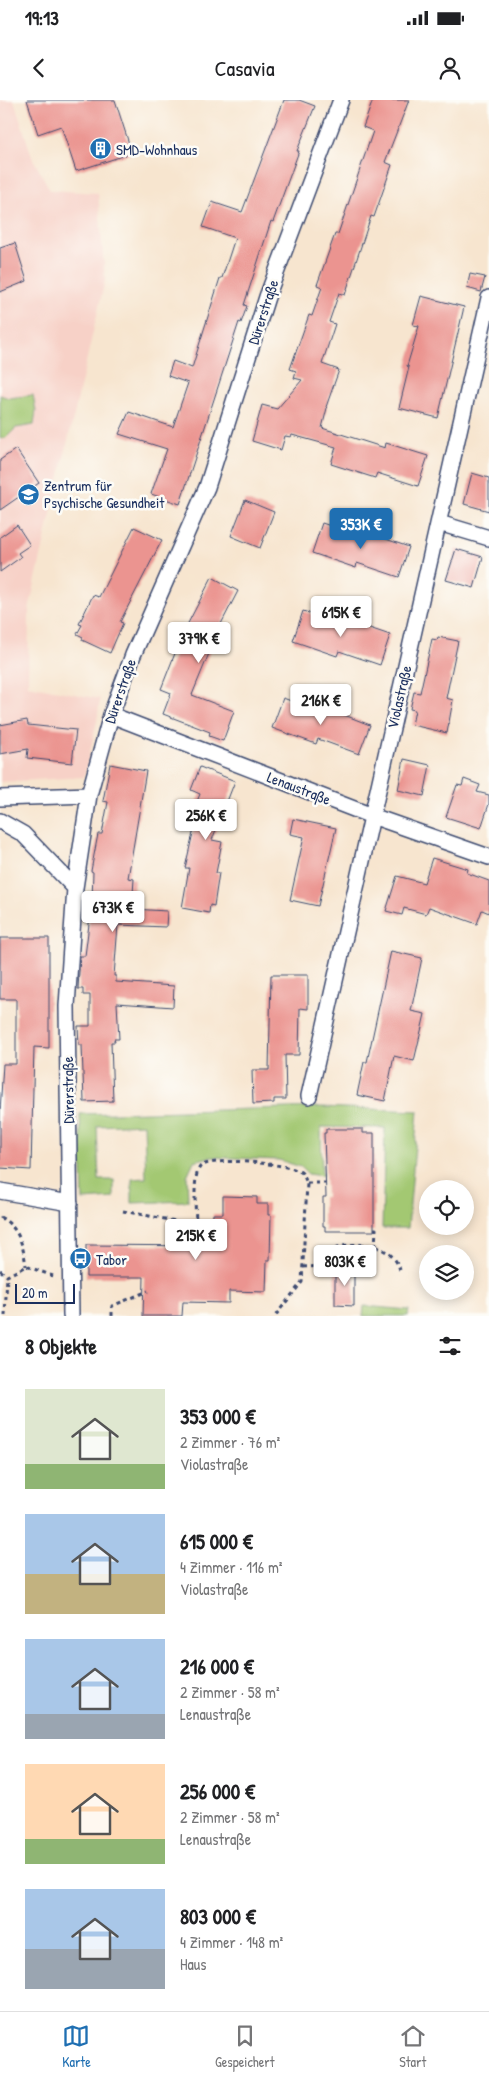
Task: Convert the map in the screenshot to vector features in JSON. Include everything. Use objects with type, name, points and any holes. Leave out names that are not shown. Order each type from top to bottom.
[{"type":"street","name":"Dürerstraße","points":[[71,1316],[67,1006],[75,888],[89,795],[111,715],[133,655],[207,487],[267,297],[341,100]]},
{"type":"street","name":"Violastraße","points":[[309,1096],[489,298]]},
{"type":"street","points":[[439,523],[489,538]]},
{"type":"street","name":"Lenaustraße","points":[[111,715],[372,816],[489,857]]},
{"type":"street","points":[[0,798],[89,795]]},
{"type":"street","points":[[0,821],[23,834],[75,888]]},
{"type":"street","points":[[0,1191],[70,1203]]},
{"type":"path","points":[[208,1244],[196,1225],[196,1175],[200,1166],[219,1160],[286,1166],[302,1173],[307,1184],[302,1282],[275,1316]]},
{"type":"path","points":[[307,1184],[326,1183]]},
{"type":"path","points":[[123,1211],[196,1225]]},
{"type":"path","points":[[0,1217],[6,1220],[22,1240],[26,1266]]},
{"type":"path","points":[[374,1229],[376,1229],[375,1246]]},
{"type":"path","points":[[303,1267],[331,1266],[331,1253],[335,1248],[341,1246],[375,1246],[394,1258],[400,1270]]},
{"type":"path","points":[[7,1276],[26,1266],[56,1276]]},
{"type":"path","points":[[0,1270],[7,1276]]},
{"type":"path","points":[[5,1316],[7,1276]]},
{"type":"path","points":[[112,1316],[112,1306],[148,1292]]},
{"type":"shaded area","name":"Zentrum für Psychische Gesundheit","points":[[0,100],[14,100],[32,157],[50,190],[98,193],[105,280],[29,609],[28,685],[100,699],[84,777],[0,782]]},
{"type":"green space","points":[[0,395],[9,398],[33,395],[36,411],[34,425],[16,428],[6,438],[0,439]]},
{"type":"green space","points":[[322,1107],[418,1111],[408,1228],[382,1228],[385,1128],[321,1127],[322,1176],[308,1174],[301,1167],[279,1160],[210,1157],[194,1161],[187,1176],[188,1201],[132,1203],[132,1179],[146,1178],[144,1124],[97,1126],[99,1180],[114,1180],[114,1198],[83,1200],[80,1114]]},
{"type":"green space","points":[[364,1306],[409,1310],[408,1316],[363,1316]]},
{"type":"building","points":[[27,100],[115,100],[132,153],[76,171],[61,126],[38,134]]},
{"type":"building","points":[[284,100],[299,100],[315,106],[297,151],[299,151],[273,222],[271,221],[244,305],[247,306],[241,323],[239,322],[180,504],[151,494],[167,449],[119,434],[129,412],[173,427],[188,383],[168,376],[173,361],[192,368],[220,278],[222,278],[235,238],[203,227],[212,202],[242,212]]},
{"type":"building","points":[[373,100],[409,100],[385,162],[392,165],[374,217],[371,216],[345,295],[339,293],[329,322],[335,324],[322,364],[339,370],[326,407],[322,428],[385,448],[386,443],[428,456],[418,486],[377,473],[375,478],[331,464],[336,447],[292,435],[291,437],[285,436],[281,450],[252,441],[262,405],[277,409],[302,380],[294,378],[296,371],[290,369],[309,315],[312,316],[322,287],[317,285],[335,234],[338,234],[373,131],[363,127]]},
{"type":"building","points":[[15,243],[27,281],[0,292],[0,248]]},
{"type":"building","points":[[470,274],[485,277],[481,292],[467,288]]},
{"type":"building","points":[[421,296],[464,307],[438,418],[399,408],[409,367],[407,366],[419,326],[413,325]]},
{"type":"building","points":[[16,449],[39,483],[0,510],[0,460]]},
{"type":"building","points":[[472,473],[489,478],[489,511],[464,504]]},
{"type":"building","points":[[245,500],[274,512],[260,548],[231,536]]},
{"type":"building","points":[[322,523],[366,538],[368,533],[409,547],[399,577],[357,563],[356,568],[312,553]]},
{"type":"building","points":[[17,525],[30,545],[18,553],[21,557],[0,572],[0,537]]},
{"type":"building","points":[[134,527],[162,540],[120,622],[123,623],[110,653],[82,640],[83,637],[77,634],[82,625],[79,624],[93,595],[99,597]]},
{"type":"building","points":[[456,549],[483,557],[474,588],[446,580]]},
{"type":"building","points":[[212,577],[238,591],[221,624],[192,695],[234,711],[223,741],[209,736],[210,732],[163,714],[171,693],[161,689],[183,633]]},
{"type":"building","points":[[303,611],[347,626],[349,621],[390,635],[380,665],[339,651],[337,656],[293,641]]},
{"type":"building","points":[[438,637],[458,641],[446,698],[453,700],[447,733],[412,725],[415,710],[410,709],[414,692],[420,693],[432,639],[437,640]]},
{"type":"building","points":[[283,698],[327,714],[329,709],[370,725],[359,754],[318,739],[316,744],[272,728]]},
{"type":"building","points":[[27,720],[28,725],[76,730],[72,763],[27,758],[28,749],[0,754],[0,725]]},
{"type":"building","points":[[404,759],[430,765],[424,796],[398,790]]},
{"type":"building","points":[[110,764],[146,771],[128,878],[134,879],[132,909],[167,911],[166,927],[118,925],[114,976],[116,976],[116,982],[174,986],[173,1007],[117,1003],[119,1039],[114,1039],[115,1042],[111,1042],[113,1101],[84,1102],[82,1045],[79,1045],[78,1026],[90,1026],[90,995],[83,995],[83,989],[78,989],[80,956],[85,956],[92,900],[93,872],[91,871],[98,834],[102,834],[108,802],[103,801]]},
{"type":"building","points":[[200,767],[235,781],[212,840],[222,842],[216,873],[219,873],[214,906],[210,905],[209,913],[182,908],[189,868],[185,868],[198,811],[194,809],[200,794],[191,790]]},
{"type":"building","points":[[464,779],[480,785],[477,792],[489,795],[489,804],[481,828],[446,817],[457,785],[462,786]]},
{"type":"building","points":[[293,819],[336,828],[318,906],[290,900],[304,837],[290,834]]},
{"type":"building","points":[[432,858],[468,869],[467,873],[489,881],[489,913],[482,910],[477,924],[429,907],[426,914],[404,908],[402,915],[386,911],[397,876],[424,883]]},
{"type":"building","points":[[0,938],[49,938],[49,1048],[34,1047],[31,1170],[0,1168],[0,1111],[3,1064],[16,1064],[16,999],[0,999]]},
{"type":"building","points":[[391,951],[422,958],[411,1011],[425,1014],[414,1061],[394,1056],[385,1101],[357,1095],[364,1062],[367,1062]]},
{"type":"building","points":[[271,975],[308,975],[308,1009],[300,1008],[299,1055],[285,1055],[286,1099],[274,1099],[274,1103],[253,1104],[252,1070],[269,1070]]},
{"type":"building","points":[[326,1129],[363,1129],[363,1133],[374,1133],[374,1231],[325,1231],[325,1226],[323,1226],[323,1197],[326,1197],[324,1133],[326,1133]]},
{"type":"building","points":[[223,1196],[257,1197],[257,1204],[268,1204],[268,1215],[271,1215],[270,1260],[267,1260],[266,1292],[229,1291],[229,1303],[183,1302],[182,1316],[143,1316],[144,1277],[86,1277],[86,1245],[208,1246],[208,1236],[212,1236],[213,1214],[223,1214]]},
{"type":"building","points":[[335,1268],[354,1268],[354,1306],[335,1305]]},
{"type":"place","name":"SMD-Wohnhaus","points":[[100,149]]},
{"type":"place","name":"Zentrum für Psychische Gesundheit","points":[[28,494]]},
{"type":"place","name":"Tabor","points":[[80,1259]]}]
